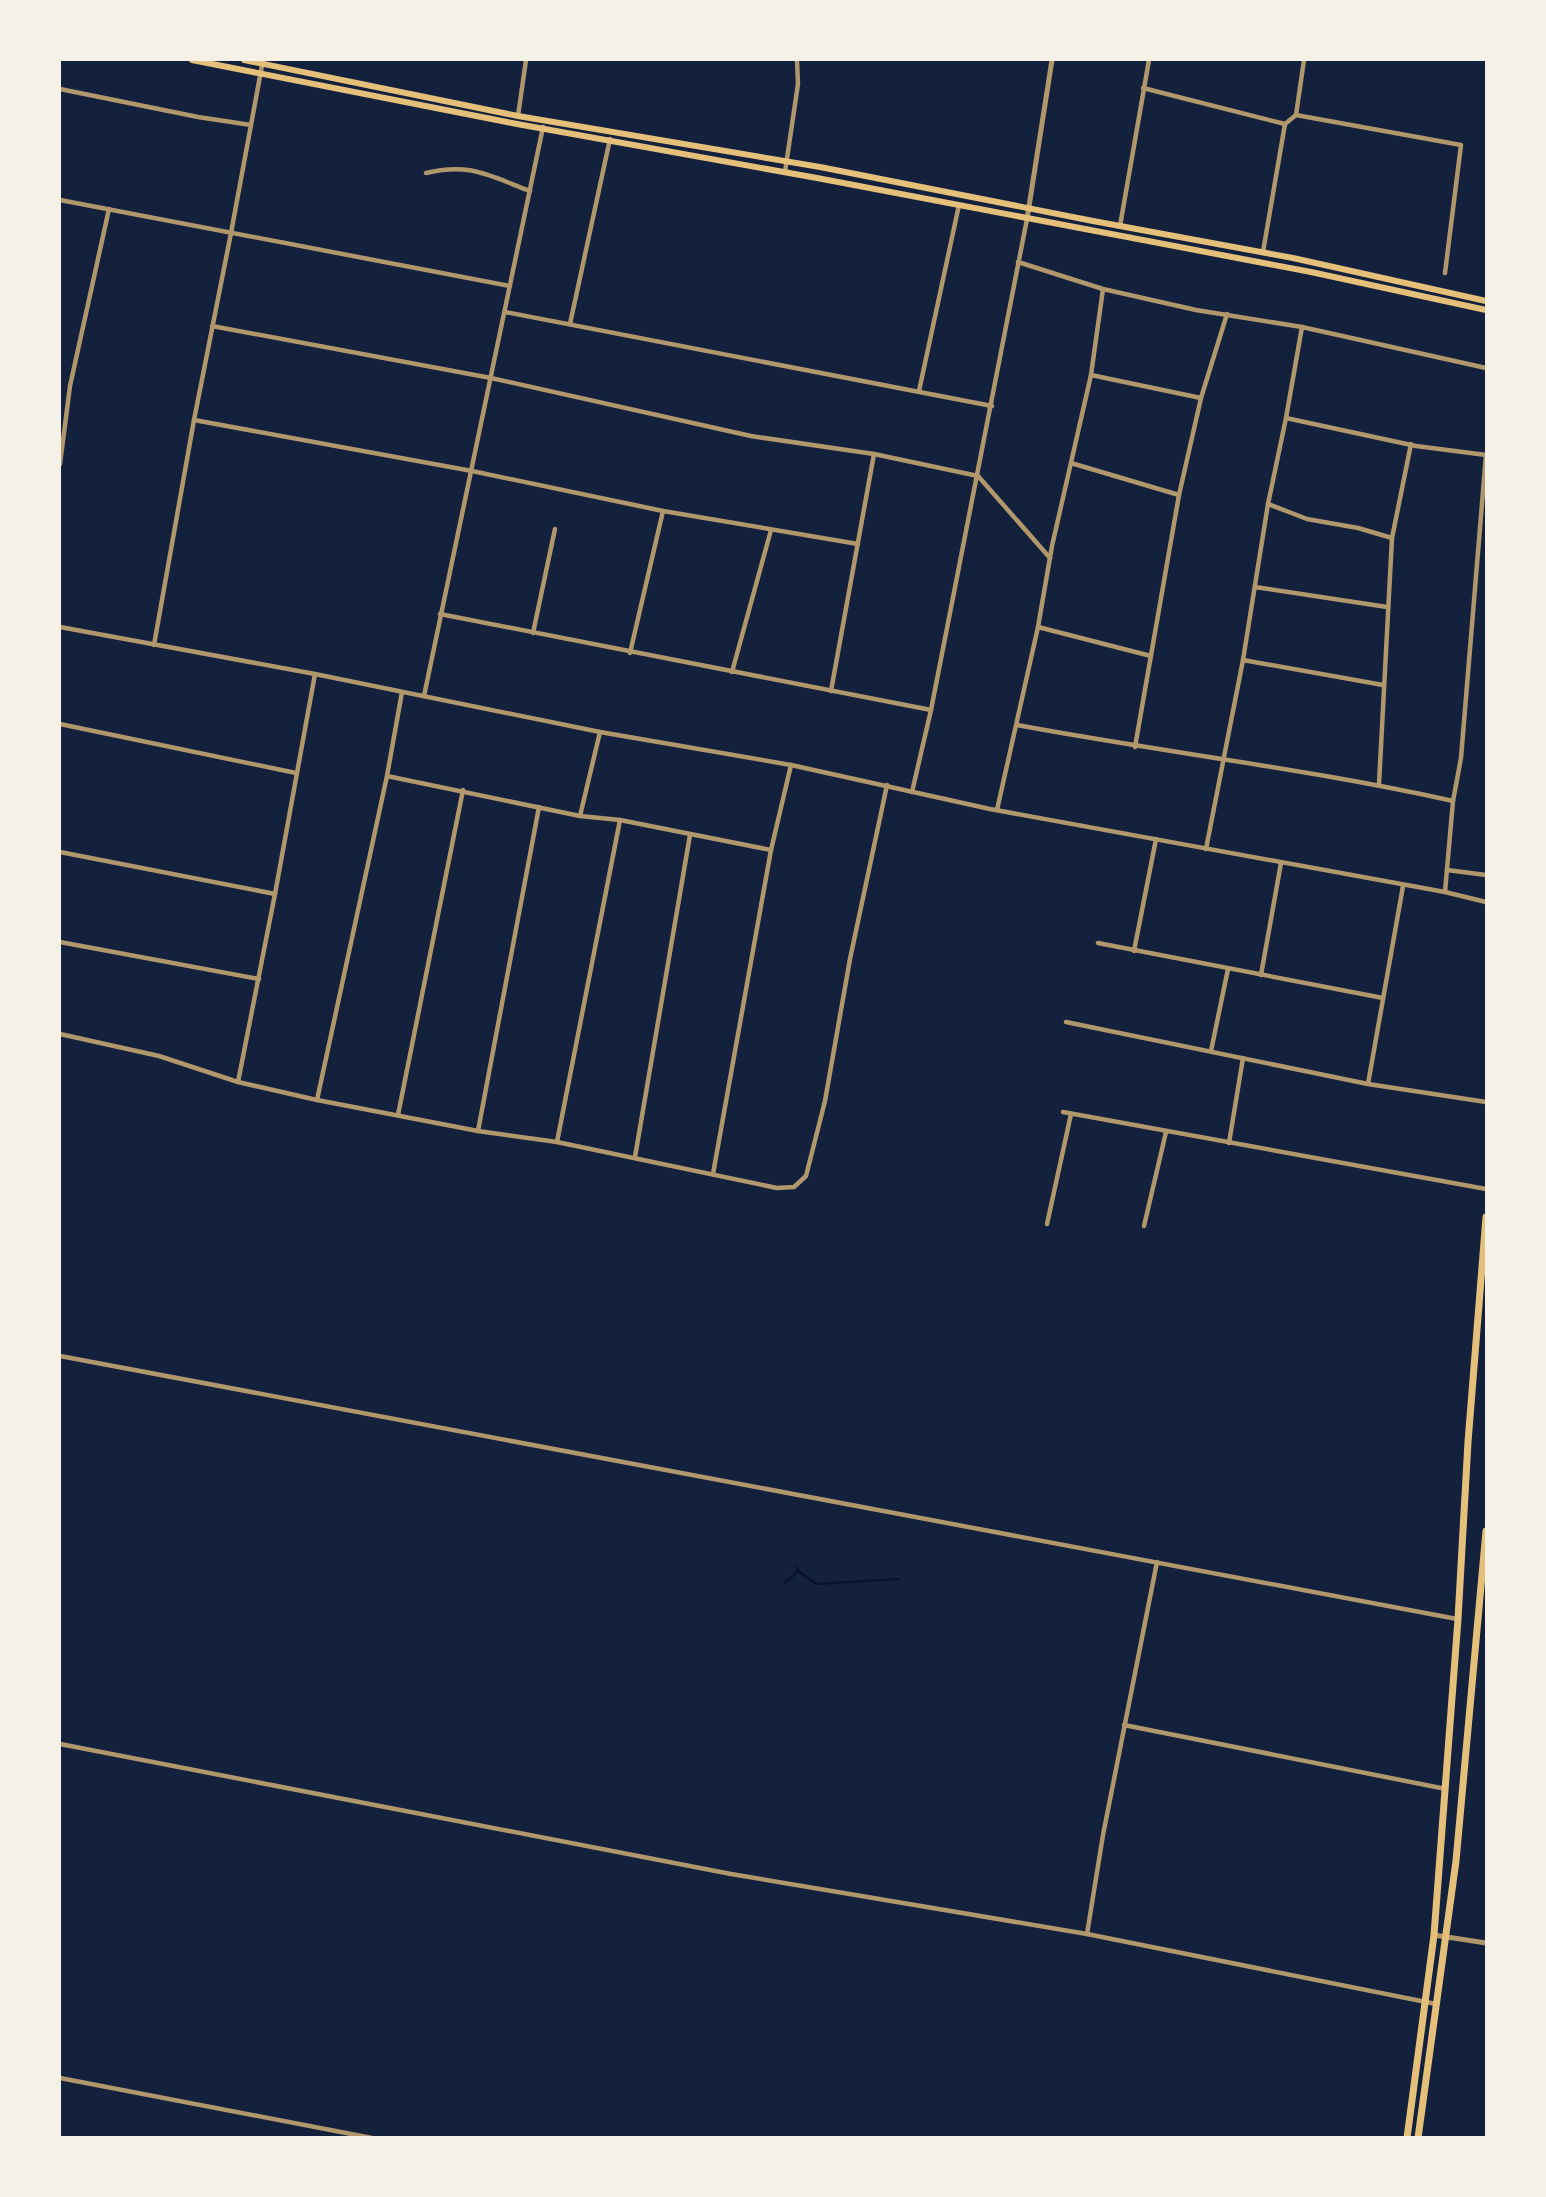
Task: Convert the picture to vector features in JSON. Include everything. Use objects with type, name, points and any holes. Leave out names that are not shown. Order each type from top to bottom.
[{"type":"main road","points":[[192,60],[543,129],[1311,272],[1486,310]]},
{"type":"main road","points":[[244,60],[262,61],[518,116],[786,161],[1263,252],[1486,300]]},
{"type":"main road","points":[[1407,2137],[1434,1935],[1486,1217]]},
{"type":"main road","points":[[1418,2137],[1447,1937],[1484,1587],[1486,1531]]},
{"type":"street","points":[[518,116],[526,60]]},
{"type":"street","points":[[785,172],[797,84],[797,60]]},
{"type":"street","points":[[912,792],[992,406],[1029,208],[1052,60]]},
{"type":"street","points":[[1120,226],[1149,60]]},
{"type":"street","points":[[1263,252],[1285,124],[1296,115],[1304,60]]},
{"type":"street","points":[[154,645],[262,61]]},
{"type":"street","points":[[1143,88],[1285,124]]},
{"type":"street","points":[[60,89],[251,125]]},
{"type":"street","points":[[1296,115],[1461,145],[1445,273]]},
{"type":"street","points":[[424,696],[544,120]]},
{"type":"street","points":[[570,324],[612,131]]},
{"type":"street","points":[[426,173],[460,167],[502,179],[530,191]]},
{"type":"street","points":[[60,200],[510,286]]},
{"type":"street","points":[[919,391],[959,205]]},
{"type":"street","points":[[60,464],[71,386],[109,209]]},
{"type":"street","points":[[1018,262],[1103,289],[1302,327],[1486,368]]},
{"type":"street","points":[[997,810],[1091,374],[1103,289]]},
{"type":"street","points":[[505,312],[992,406]]},
{"type":"street","points":[[1135,747],[1179,495],[1201,398],[1227,314]]},
{"type":"street","points":[[212,326],[491,379],[751,436],[874,454],[978,476],[1050,558]]},
{"type":"street","points":[[1206,849],[1243,660],[1268,504],[1302,327]]},
{"type":"street","points":[[1091,374],[1201,398]]},
{"type":"street","points":[[1286,418],[1412,444],[1486,455],[1461,758],[1453,801],[1445,892]]},
{"type":"street","points":[[194,420],[472,471],[663,511],[858,544]]},
{"type":"street","points":[[1379,784],[1392,538],[1412,444]]},
{"type":"street","points":[[831,691],[874,454]]},
{"type":"street","points":[[1070,463],[1179,495]]},
{"type":"street","points":[[1268,504],[1307,519],[1358,528],[1392,538]]},
{"type":"street","points":[[630,653],[663,511]]},
{"type":"street","points":[[533,633],[555,529]]},
{"type":"street","points":[[732,672],[772,530]]},
{"type":"street","points":[[1255,587],[1387,607]]},
{"type":"street","points":[[440,614],[931,710]]},
{"type":"street","points":[[60,627],[315,674],[600,732],[791,765],[997,810],[1445,892],[1486,902]]},
{"type":"street","points":[[1038,627],[1150,656]]},
{"type":"street","points":[[1243,660],[1383,685]]},
{"type":"street","points":[[238,1082],[315,674]]},
{"type":"street","points":[[317,1100],[387,776],[402,692]]},
{"type":"street","points":[[60,723],[296,773]]},
{"type":"street","points":[[1017,725],[1135,747],[1379,784],[1453,801]]},
{"type":"street","points":[[580,816],[600,732]]},
{"type":"street","points":[[713,1174],[771,850],[791,765]]},
{"type":"street","points":[[387,776],[580,816],[620,820],[771,850]]},
{"type":"street","points":[[60,1034],[159,1056],[238,1082],[317,1100],[478,1131],[558,1142],[777,1188],[794,1187],[806,1176],[825,1101],[850,959],[887,785]]},
{"type":"street","points":[[398,1115],[463,790]]},
{"type":"street","points":[[478,1131],[539,807]]},
{"type":"street","points":[[558,1142],[620,820]]},
{"type":"street","points":[[635,1157],[690,835]]},
{"type":"street","points":[[1134,951],[1156,839]]},
{"type":"street","points":[[60,852],[275,894]]},
{"type":"street","points":[[1261,975],[1281,863]]},
{"type":"street","points":[[1447,870],[1486,875]]},
{"type":"street","points":[[1368,1084],[1403,886]]},
{"type":"street","points":[[60,942],[259,979]]},
{"type":"street","points":[[1098,943],[1383,998]]},
{"type":"street","points":[[1211,1051],[1228,969]]},
{"type":"street","points":[[1066,1022],[1368,1084],[1486,1102]]},
{"type":"street","points":[[1229,1143],[1243,1058]]},
{"type":"street","points":[[1063,1112],[1486,1189]]},
{"type":"street","points":[[1047,1224],[1070,1114]]},
{"type":"street","points":[[1144,1226],[1166,1132]]},
{"type":"street","points":[[60,1356],[1458,1619]]},
{"type":"street","points":[[1087,1934],[1124,1725],[1157,1562]]},
{"type":"street","points":[[1124,1725],[1446,1789]]},
{"type":"street","points":[[60,1744],[731,1874],[1087,1934],[1437,2004]]},
{"type":"street","points":[[1434,1935],[1486,1943]]},
{"type":"street","points":[[60,2078],[372,2137]]},
{"type":"waterway","points":[[797,1567],[798,1571],[816,1584],[898,1579]]},
{"type":"waterway","points":[[785,1583],[798,1571]]}]
